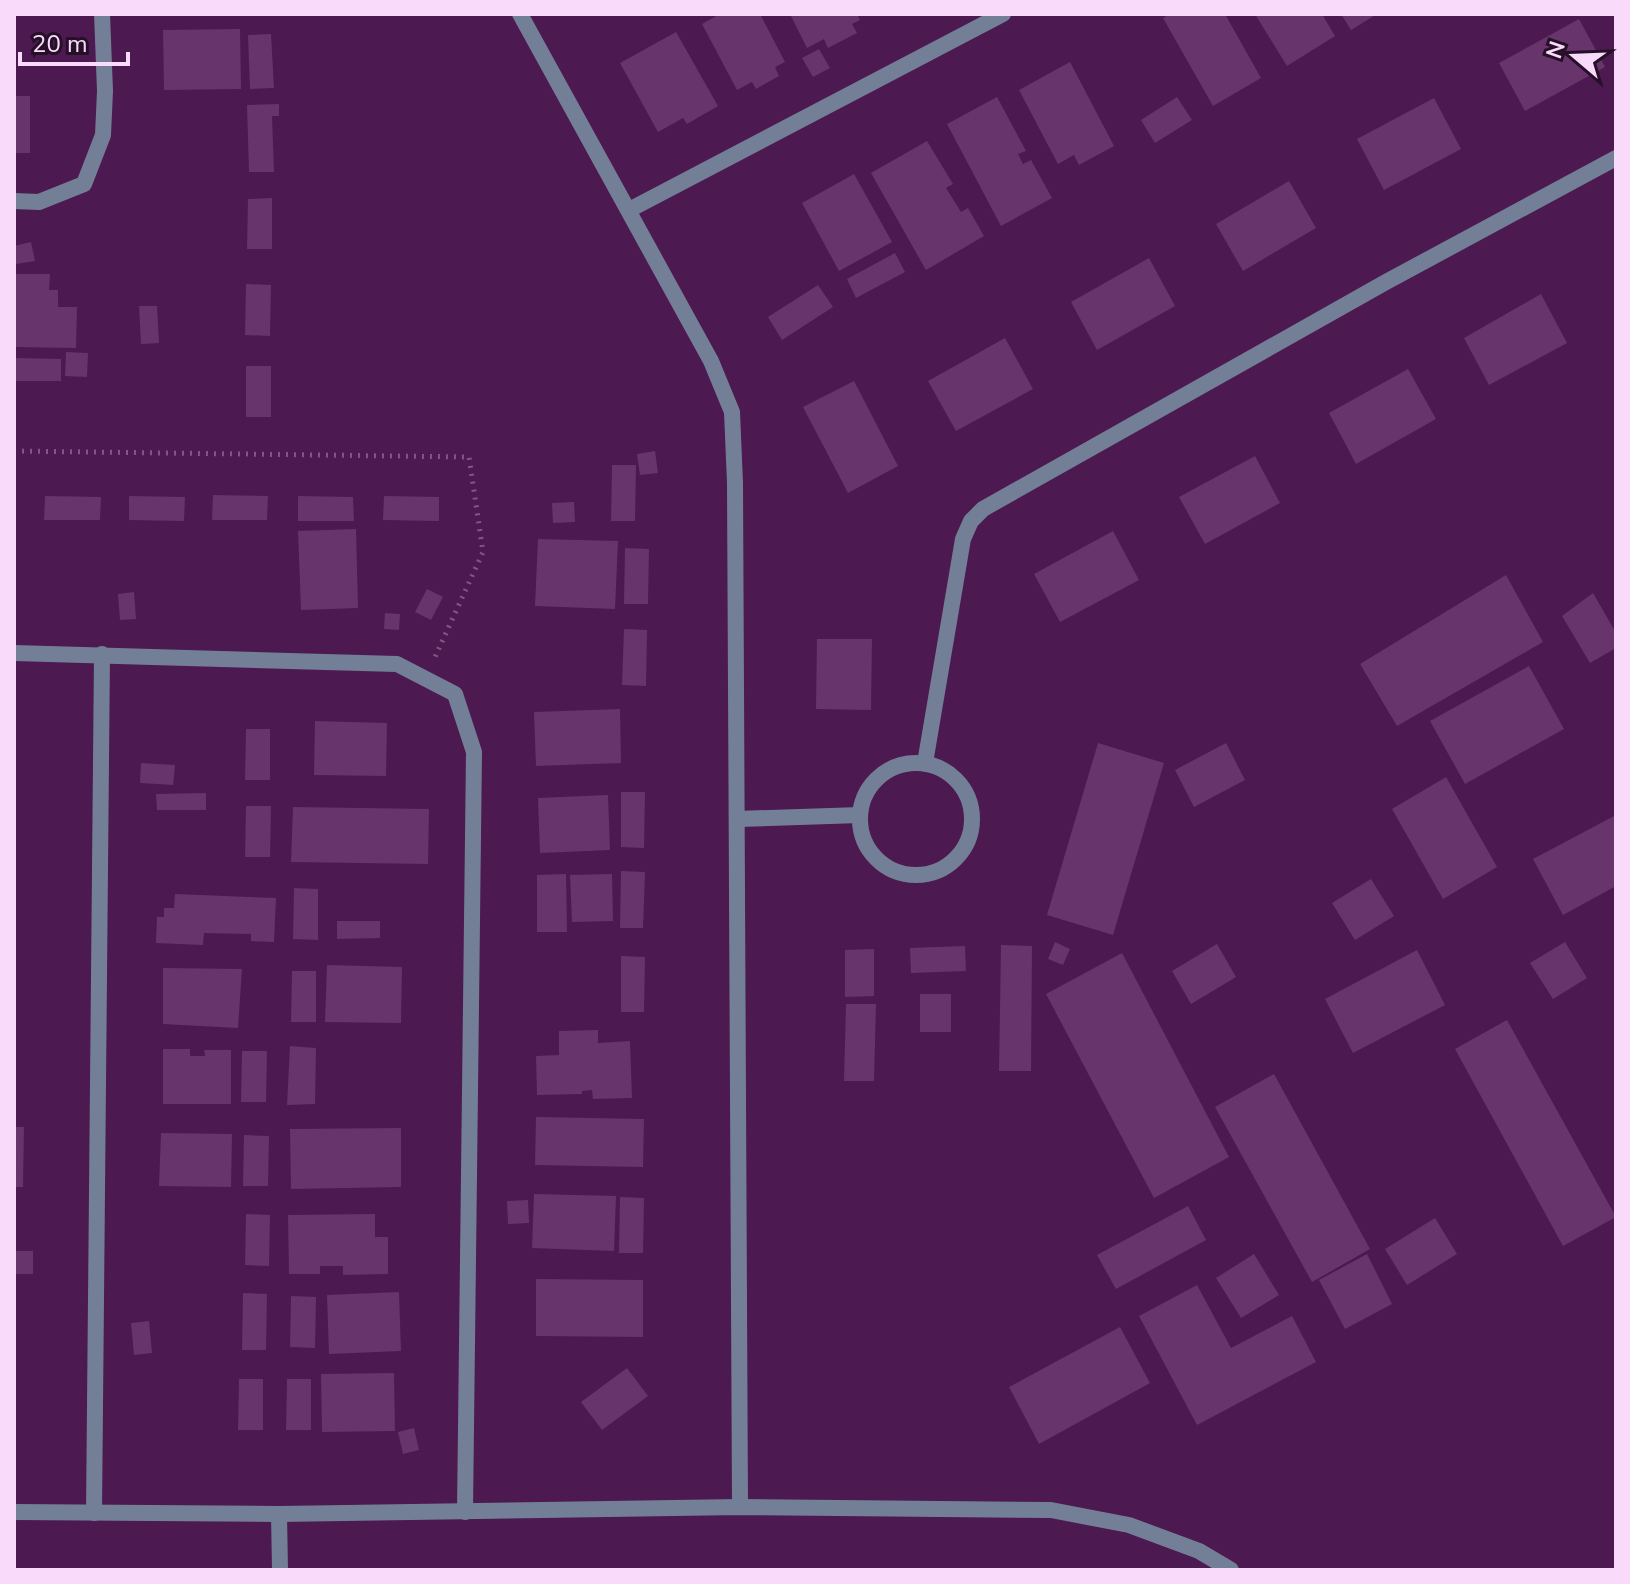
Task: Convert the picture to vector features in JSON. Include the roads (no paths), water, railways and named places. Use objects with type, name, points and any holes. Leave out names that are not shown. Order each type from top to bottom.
[{"type":"street","points":[[14,201],[39,202],[84,184],[103,135],[102,14]]},
{"type":"street","points":[[520,14],[711,361],[732,412],[735,483],[740,1507]]},
{"type":"street","points":[[629,210],[1003,14]]},
{"type":"street","points":[[925,763],[963,539],[971,521],[983,509],[1386,282],[1616,158]]},
{"type":"street","points":[[14,653],[397,664],[455,694],[474,752],[465,1512]]},
{"type":"street","points":[[94,1513],[102,654]]},
{"type":"street","points":[[906,763],[925,763],[942,768],[957,779],[967,794],[972,812],[971,831],[964,849],[935,872],[917,875],[899,873],[882,864],[869,850],[862,834],[860,815],[864,797],[874,781],[888,770],[906,763]]},
{"type":"street","points":[[737,819],[860,815]]},
{"type":"street","points":[[14,1512],[279,1514],[740,1507],[1051,1510],[1129,1525],[1199,1551],[1231,1570]]},
{"type":"street","points":[[279,1514],[280,1570]]}]
